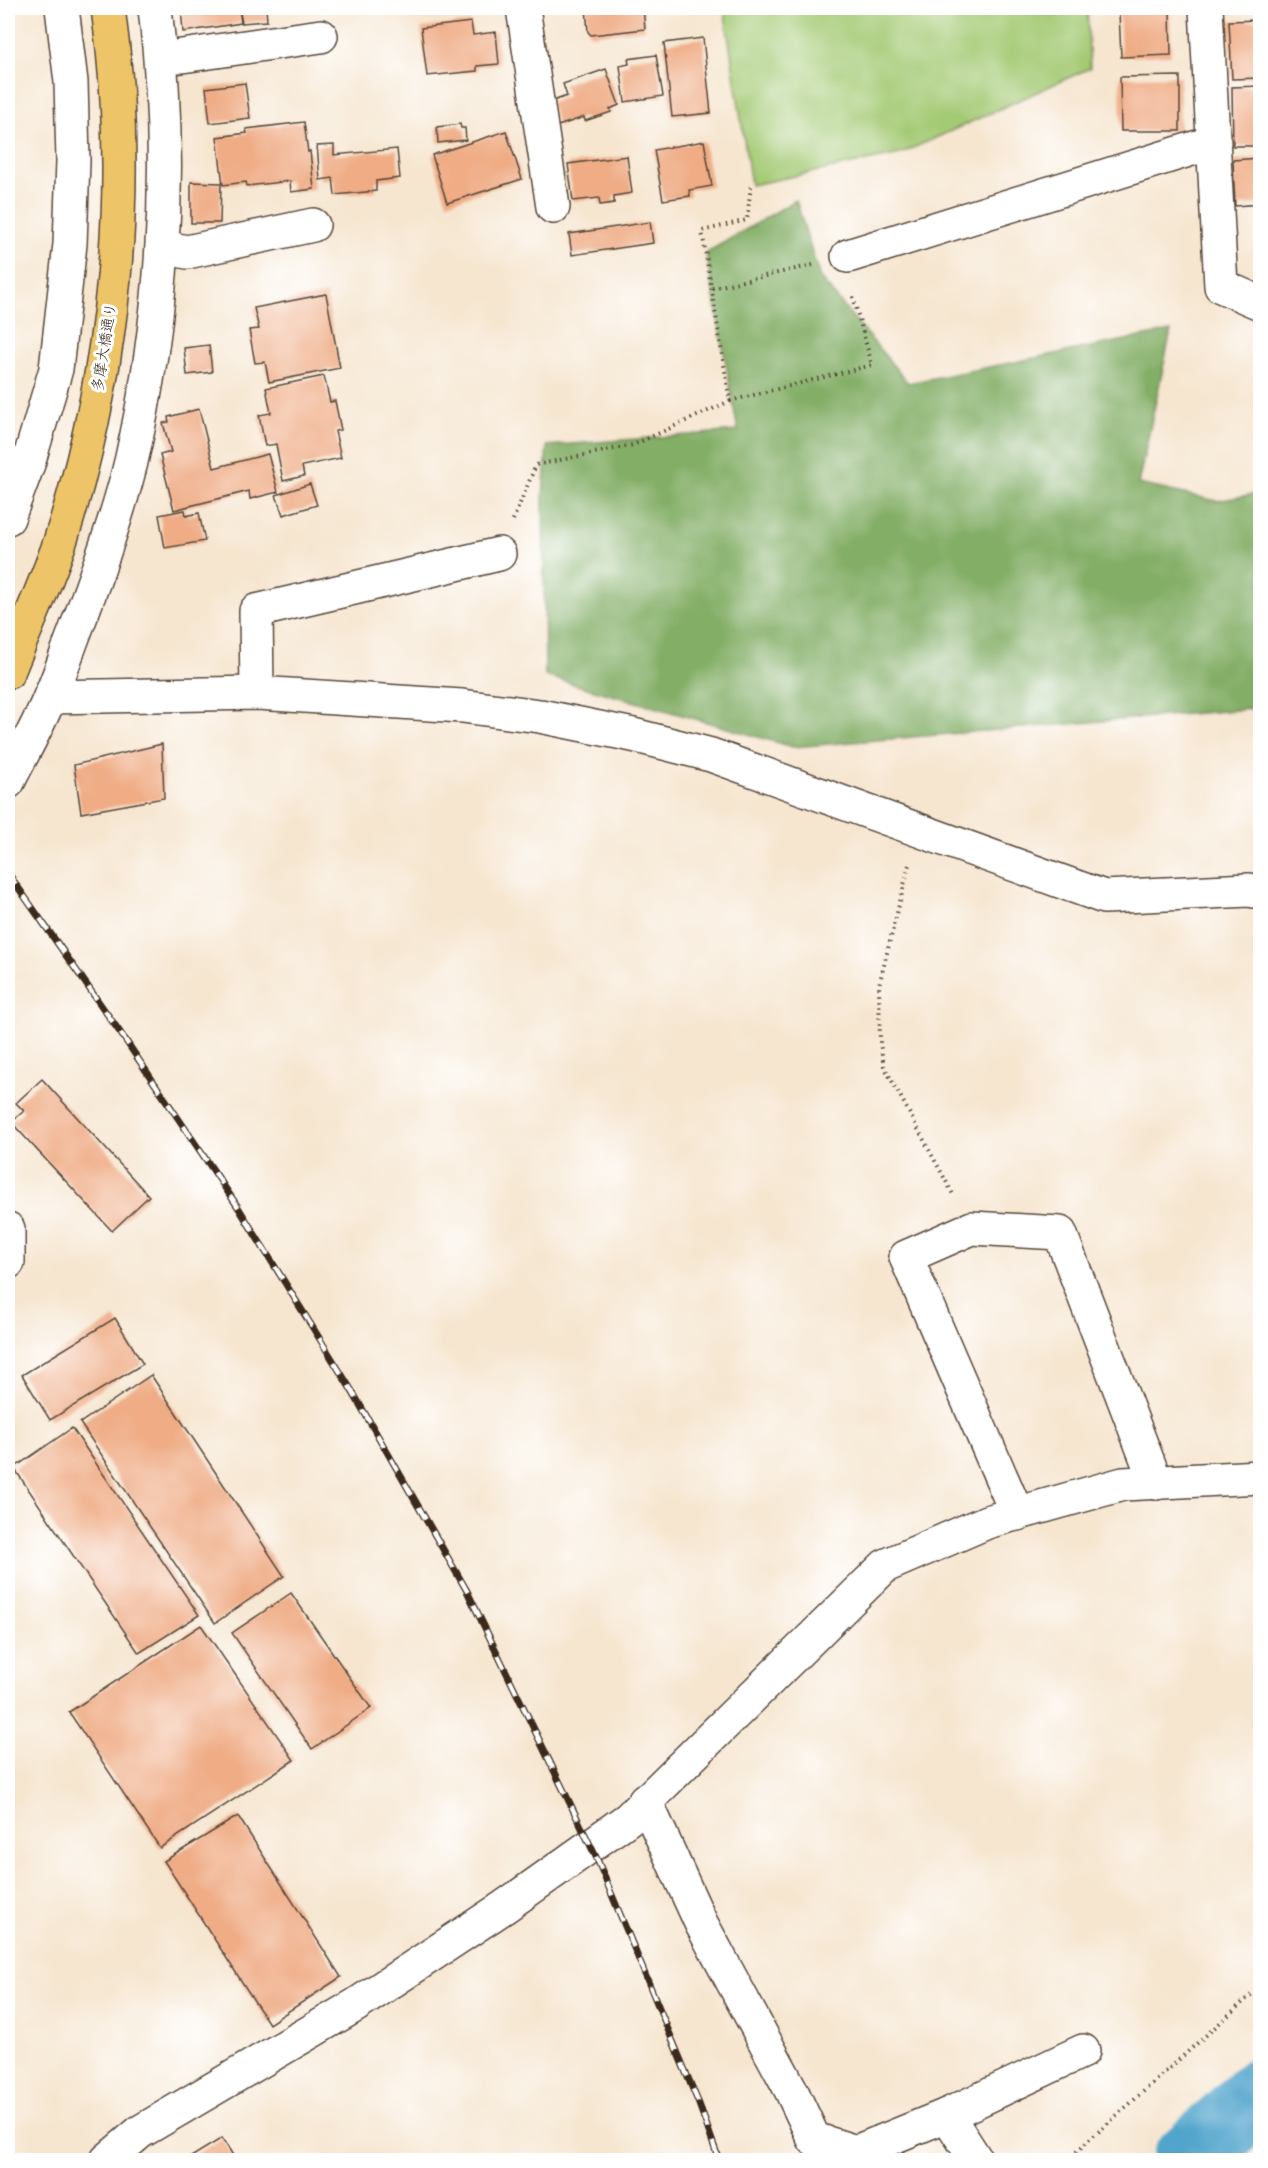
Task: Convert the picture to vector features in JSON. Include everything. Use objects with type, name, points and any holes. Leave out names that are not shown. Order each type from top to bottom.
[{"type":"main road","name":"多摩大橋通り","points":[[8,672],[59,542],[91,423],[110,319],[119,207],[119,125],[108,8]]},
{"type":"street","points":[[8,518],[28,464],[56,369],[69,256],[73,161],[70,82],[62,8]]},
{"type":"street","points":[[8,782],[50,697],[101,563],[130,462],[154,330],[163,247],[165,204],[161,59],[155,8]]},
{"type":"street","points":[[523,8],[553,207]]},
{"type":"street","points":[[1206,8],[1221,286],[1260,303]]},
{"type":"street","points":[[161,59],[321,36]]},
{"type":"street","points":[[848,256],[1214,142]]},
{"type":"street","points":[[163,247],[187,252],[313,225]]},
{"type":"street","points":[[257,693],[256,610],[499,554]]},
{"type":"street","points":[[50,697],[257,693],[462,706],[540,716],[633,735],[711,755],[1104,897],[1249,890],[1260,892]]},
{"type":"street","points":[[1017,1514],[906,1257],[972,1228],[1060,1233],[1156,1483]]},
{"type":"street","points":[[8,1229],[8,1262]]},
{"type":"street","points":[[107,2160],[140,2132],[356,2005],[504,1907],[628,1819],[885,1566],[987,1522],[1124,1484],[1258,1474]]},
{"type":"street","points":[[645,1800],[701,1923],[814,2139],[856,2152],[947,2115],[1083,2051]]},
{"type":"street","points":[[947,2115],[976,2160]]},
{"type":"path","points":[[730,401],[702,231],[747,220],[751,185]]},
{"type":"path","points":[[712,288],[816,265],[818,271]]},
{"type":"path","points":[[499,554],[536,465],[633,446],[730,401],[872,365],[852,292]]},
{"type":"path","points":[[917,829],[879,985],[880,1043],[884,1066],[972,1228]]},
{"type":"path","points":[[1068,2160],[1260,1987]]},
{"type":"green space","points":[[724,8],[1087,8],[1090,68],[900,154],[751,185]]},
{"type":"green space","points":[[796,200],[820,278],[908,383],[1171,331],[1138,484],[1217,501],[1260,493],[1260,708],[793,747],[545,676],[543,496],[547,446],[738,431],[706,253]]},
{"type":"building","points":[[181,8],[239,8],[241,23],[183,32]]},
{"type":"building","points":[[239,8],[266,8],[267,21],[242,23]]},
{"type":"building","points":[[586,8],[643,8],[645,29],[591,35],[588,32]]},
{"type":"building","points":[[1170,10],[1171,55],[1121,57],[1119,12]]},
{"type":"building","points":[[1260,20],[1260,78],[1232,79],[1229,21]]},
{"type":"building","points":[[471,22],[473,35],[496,32],[499,64],[477,66],[477,71],[427,76],[421,28]]},
{"type":"building","points":[[703,38],[711,113],[672,117],[664,43]]},
{"type":"building","points":[[656,55],[663,96],[625,102],[620,66],[629,64],[628,59]]},
{"type":"building","points":[[606,69],[619,105],[610,109],[611,112],[585,121],[584,117],[558,126],[550,102],[567,96],[563,84]]},
{"type":"building","points":[[1180,76],[1180,131],[1121,131],[1120,77]]},
{"type":"building","points":[[245,83],[250,118],[210,123],[206,88]]},
{"type":"building","points":[[1260,86],[1260,146],[1233,146],[1232,87]]},
{"type":"building","points":[[304,122],[314,189],[291,192],[290,181],[247,186],[246,182],[223,185],[217,137],[247,133],[246,129]]},
{"type":"building","points":[[460,124],[461,128],[465,128],[466,140],[438,143],[437,127]]},
{"type":"building","points":[[506,131],[522,179],[447,203],[432,155]]},
{"type":"building","points":[[704,141],[712,186],[689,190],[690,196],[663,200],[654,150]]},
{"type":"building","points":[[334,145],[334,155],[397,149],[400,178],[376,181],[376,191],[335,195],[333,178],[320,180],[317,146]]},
{"type":"building","points":[[627,156],[632,193],[614,196],[614,203],[600,205],[599,198],[573,201],[568,164]]},
{"type":"building","points":[[1260,158],[1260,204],[1235,206],[1233,160]]},
{"type":"building","points":[[191,182],[221,183],[220,223],[191,223]]},
{"type":"building","points":[[650,222],[653,243],[572,255],[569,234]]},
{"type":"building","points":[[326,294],[340,368],[269,382],[265,362],[255,363],[249,330],[259,329],[254,308]]},
{"type":"building","points":[[209,345],[212,372],[187,375],[184,348]]},
{"type":"building","points":[[324,376],[330,402],[335,401],[341,430],[335,431],[341,458],[302,466],[304,476],[283,481],[276,444],[265,446],[259,415],[271,413],[266,388]]},
{"type":"building","points":[[199,409],[214,468],[268,454],[278,492],[250,499],[249,491],[174,510],[160,455],[171,452],[163,423],[169,422],[168,417]]},
{"type":"building","points":[[310,484],[317,505],[283,515],[276,495]]},
{"type":"building","points":[[185,510],[186,516],[199,513],[205,541],[165,548],[159,515]]},
{"type":"building","points":[[162,744],[164,798],[81,813],[74,765]]},
{"type":"building","points":[[42,1079],[149,1196],[112,1231],[11,1122],[24,1111],[16,1103]]},
{"type":"building","points":[[115,1318],[143,1364],[50,1420],[22,1375]]},
{"type":"building","points":[[151,1375],[284,1576],[215,1623],[80,1423]]},
{"type":"building","points":[[72,1428],[199,1615],[139,1653],[14,1468]]},
{"type":"building","points":[[291,1593],[371,1708],[312,1749],[232,1633]]},
{"type":"building","points":[[201,1625],[294,1760],[160,1848],[69,1712]]},
{"type":"building","points":[[238,1816],[341,1977],[269,2024],[164,1861]]},
{"type":"building","points":[[222,2138],[236,2160],[186,2160]]},
{"type":"waterway","points":[[1188,2160],[1260,2094]]},
{"type":"railway","points":[[8,873],[124,1038],[238,1207],[352,1391],[467,1591],[597,1859],[699,2104],[719,2160]]}]
